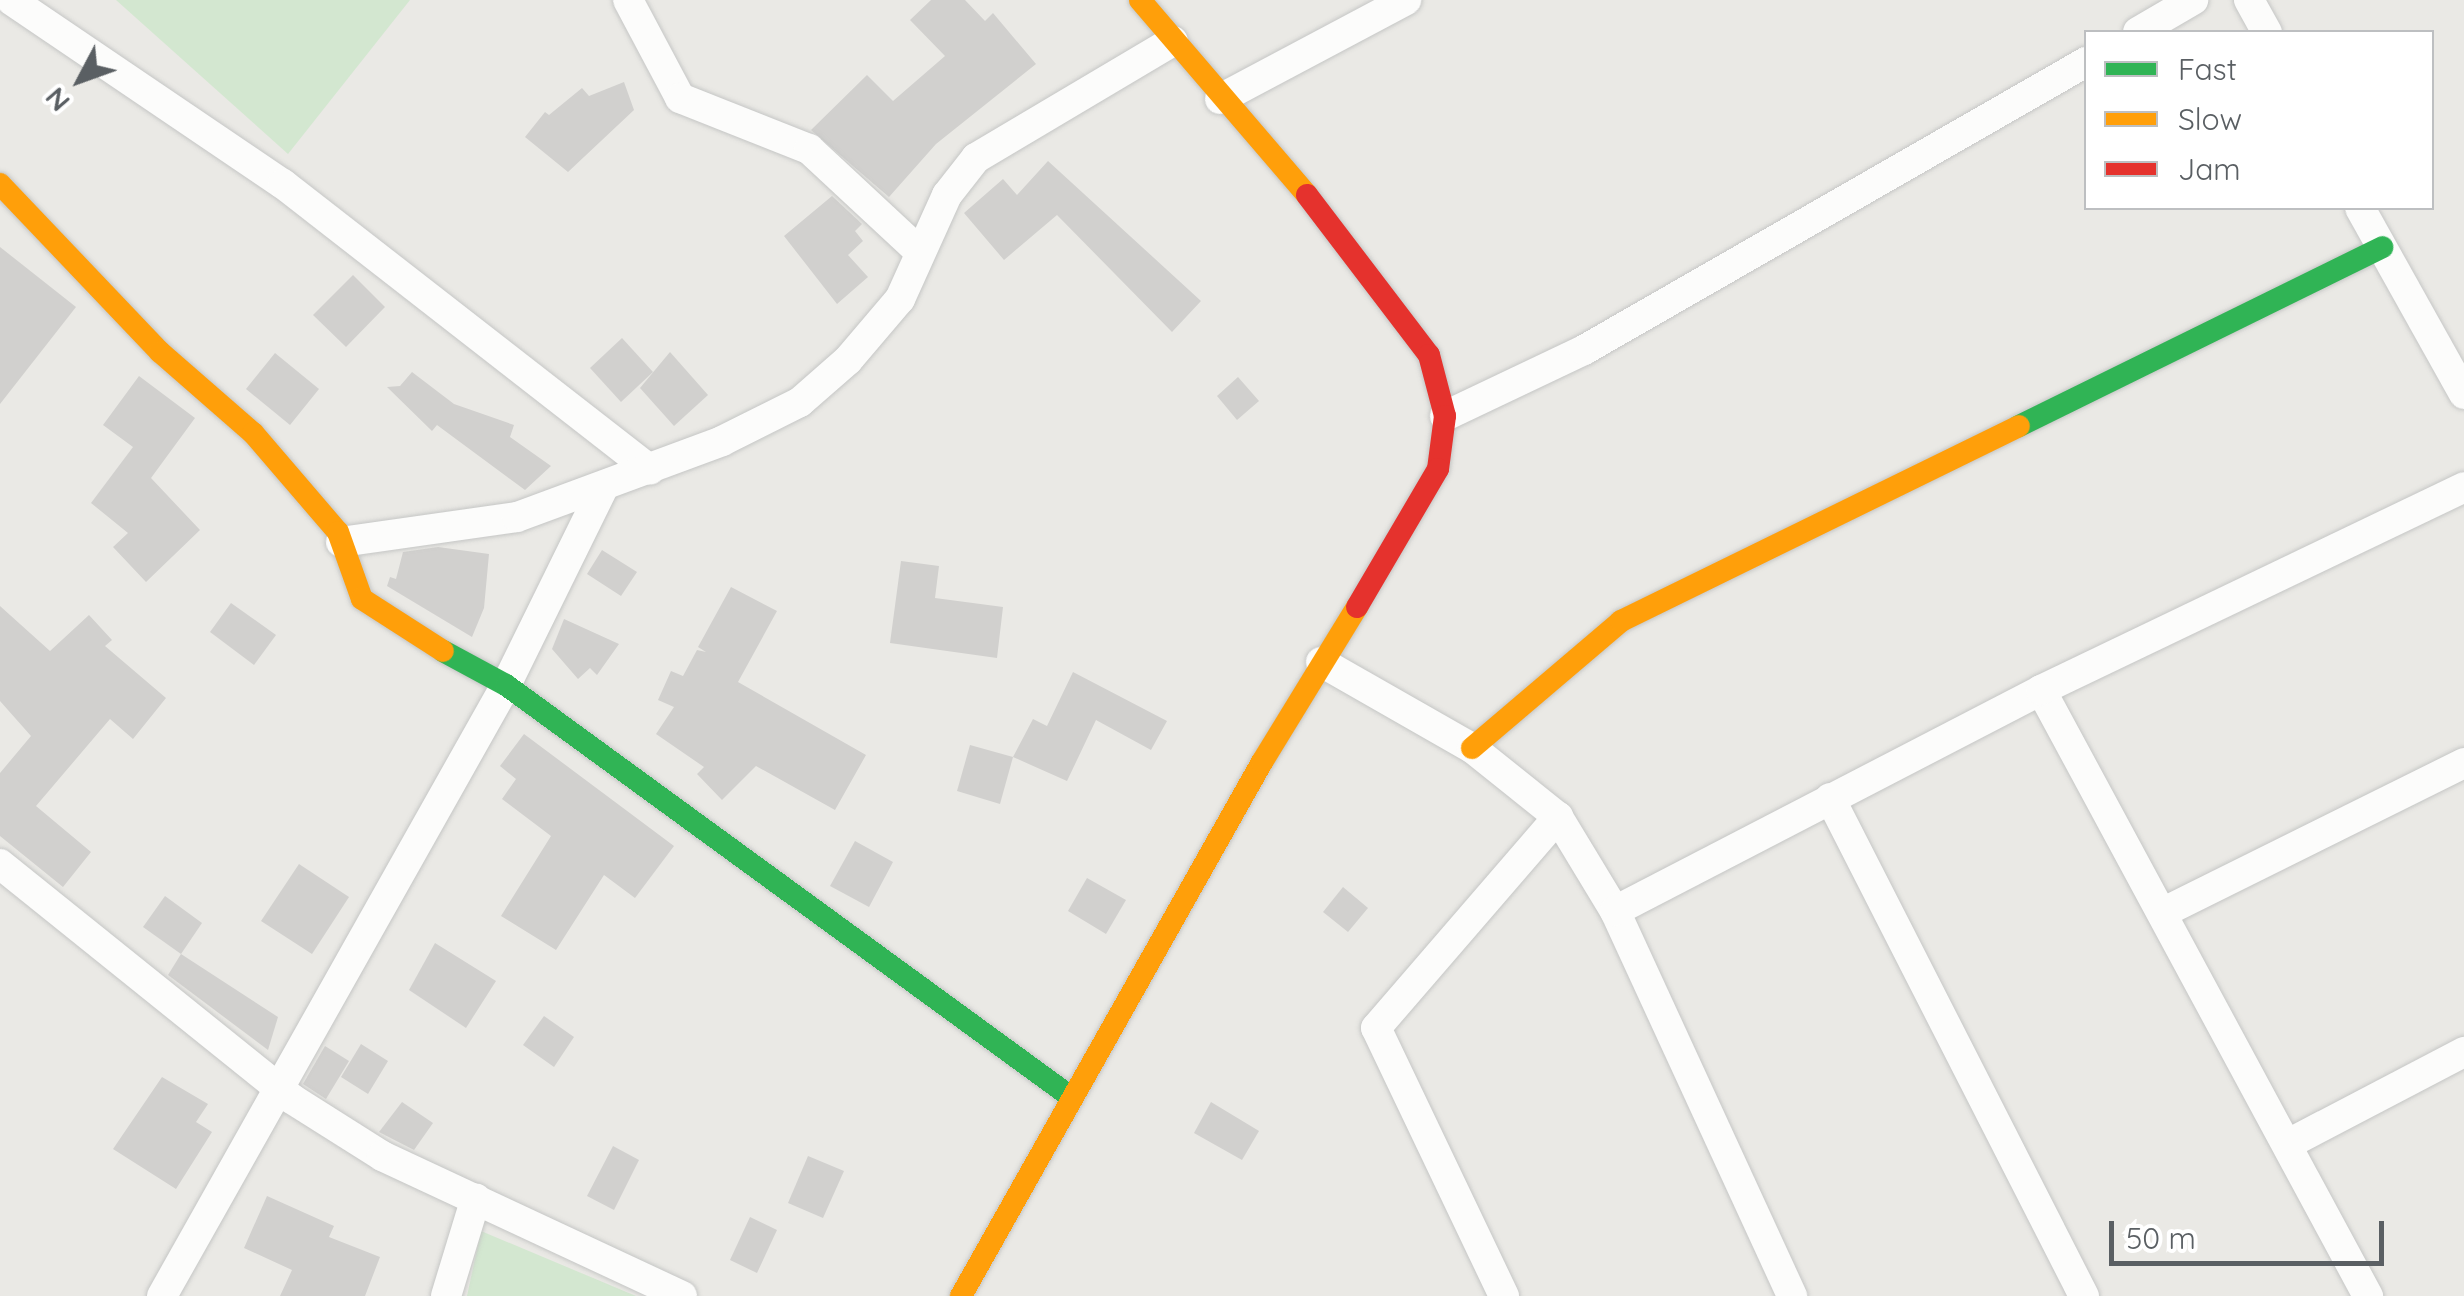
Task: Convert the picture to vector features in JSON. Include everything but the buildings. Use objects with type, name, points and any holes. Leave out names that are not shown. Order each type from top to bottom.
[{"type":"street","points":[[11,0],[283,184],[650,470]]},
{"type":"street","points":[[628,0],[680,98],[809,149],[920,252]]},
{"type":"street","points":[[961,1296],[1071,1097],[1438,469],[1445,416],[1428,355],[1354,252],[1220,99],[1140,0]]},
{"type":"street","points":[[1220,99],[1406,0]]},
{"type":"street","points":[[2141,30],[2193,0]]},
{"type":"street","points":[[2250,0],[2266,30]]},
{"type":"street","points":[[341,542],[517,517],[602,490],[800,402],[848,360],[900,299],[947,196],[976,158],[1173,40]]},
{"type":"street","points":[[1445,416],[1584,350],[2084,63]]},
{"type":"street","points":[[0,184],[160,352],[253,433],[341,542],[362,599],[391,623],[506,685],[1071,1097]]},
{"type":"street","points":[[2361,210],[2464,394]]},
{"type":"street","points":[[1472,748],[1620,621],[2382,247]]},
{"type":"street","points":[[1615,911],[2040,690],[2464,487]]},
{"type":"street","points":[[162,1296],[506,685],[602,490]]},
{"type":"street","points":[[1322,662],[1472,748],[1558,817],[1615,911],[1792,1296]]},
{"type":"street","points":[[2040,690],[2368,1296]]},
{"type":"street","points":[[2162,912],[2464,763]]},
{"type":"street","points":[[1830,798],[2084,1296]]},
{"type":"street","points":[[1504,1296],[1376,1028],[1558,817]]},
{"type":"street","points":[[0,864],[278,1087],[382,1156],[682,1296]]},
{"type":"street","points":[[2288,1144],[2464,1052]]},
{"type":"street","points":[[446,1296],[476,1198]]},
{"type":"green space","points":[[116,0],[410,0],[288,154]]},
{"type":"green space","points":[[481,1231],[636,1296],[467,1296]]},
{"type":"traffic: fast","points":[[2019,426],[2382,247]]},
{"type":"traffic: fast","points":[[443,651],[506,685],[1071,1097]]},
{"type":"traffic: slow","points":[[1140,0],[1307,195]]},
{"type":"traffic: slow","points":[[0,184],[160,352],[253,433],[338,532],[362,599],[443,651]]},
{"type":"traffic: slow","points":[[1472,748],[1621,621],[2019,426]]},
{"type":"traffic: slow","points":[[961,1296],[1262,762],[1357,607]]},
{"type":"traffic: jam","points":[[1307,195],[1429,355],[1445,416],[1438,469],[1357,607]]}]
